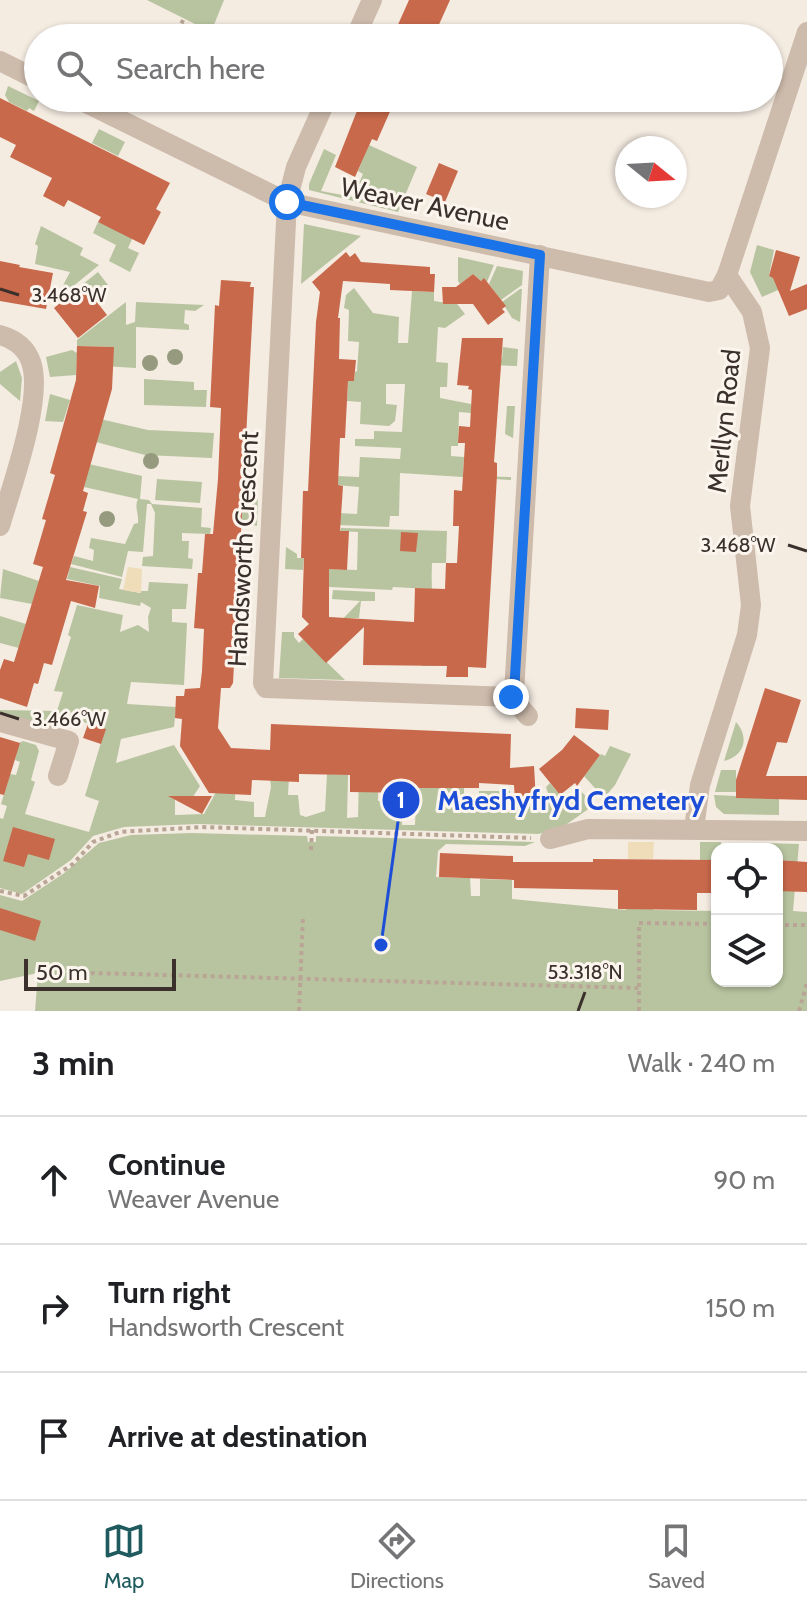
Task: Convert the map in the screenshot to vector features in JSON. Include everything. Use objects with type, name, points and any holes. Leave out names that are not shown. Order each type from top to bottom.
[{"type":"street","points":[[361,24],[372,0]]},
{"type":"street","points":[[783,105],[807,32]]},
{"type":"street","points":[[0,61],[24,73]]},
{"type":"street","name":"Weaver Avenue","points":[[104,112],[287,202],[709,292],[719,290],[727,275]]},
{"type":"street","points":[[287,202],[296,167],[321,112]]},
{"type":"street","points":[[727,275],[781,112]]},
{"type":"street","name":"Handsworth Crescent","points":[[287,202],[263,683],[266,688],[272,689],[511,697]]},
{"type":"street","points":[[528,716],[511,697],[514,693],[540,255]]},
{"type":"street","name":"Merllyn Road","points":[[694,829],[700,785],[747,635],[751,605],[740,506],[760,348],[752,312],[727,275]]},
{"type":"street","points":[[0,335],[10,337],[24,349],[34,374],[34,391],[25,437],[0,526]]},
{"type":"street","points":[[0,722],[69,741],[58,776]]},
{"type":"street","points":[[550,839],[588,829],[807,831]]},
{"type":"path","points":[[181,24],[183,20]]},
{"type":"path","points":[[0,891],[24,896],[73,864],[93,842],[120,832],[201,827],[550,839]]},
{"type":"path","points":[[311,850],[312,830]]},
{"type":"path","points":[[299,1011],[303,916]]},
{"type":"path","points":[[639,1011],[639,923],[711,924]]},
{"type":"path","points":[[783,925],[807,925]]},
{"type":"path","points":[[84,978],[93,973],[639,988]]},
{"type":"path","points":[[799,1011],[807,983]]},
{"type":"green space","points":[[147,0],[224,0],[214,24],[195,24]]},
{"type":"green space","points":[[8,86],[24,94],[24,110],[9,102],[5,95]]},
{"type":"green space","points":[[99,129],[125,142],[118,156],[92,143]]},
{"type":"green space","points":[[369,145],[417,167],[398,212],[309,190],[324,149],[336,155],[321,191],[353,197],[363,174],[358,171]]},
{"type":"green space","points":[[98,222],[133,237],[128,248],[139,253],[130,272],[109,261],[116,245],[93,233]]},
{"type":"green space","points":[[304,224],[361,236],[301,284]]},
{"type":"green space","points":[[41,226],[83,248],[80,255],[99,265],[55,301],[70,272],[35,264],[38,246],[35,244]]},
{"type":"green space","points":[[757,245],[774,250],[769,276],[792,284],[762,297],[750,272]]},
{"type":"green space","points":[[458,257],[494,265],[487,282],[473,274],[460,284]]},
{"type":"green space","points":[[497,266],[523,271],[522,285],[501,300],[489,284]]},
{"type":"green space","points":[[98,272],[108,285],[84,304],[83,284]]},
{"type":"green space","points":[[354,288],[373,313],[399,317],[398,343],[408,343],[412,291],[434,292],[434,301],[454,304],[454,300],[465,314],[445,328],[438,327],[436,362],[448,363],[447,387],[440,387],[440,398],[471,404],[471,413],[459,412],[458,446],[451,446],[451,456],[464,457],[463,476],[511,477],[511,480],[400,473],[399,516],[390,516],[389,527],[338,525],[338,513],[357,514],[359,487],[336,485],[337,476],[359,477],[360,457],[400,459],[401,448],[355,446],[355,439],[374,439],[374,431],[402,432],[405,384],[386,384],[386,404],[397,405],[395,421],[389,426],[360,424],[361,402],[347,401],[348,381],[354,381],[357,371],[359,342],[348,341],[349,310],[344,308],[346,295]]},
{"type":"green space","points":[[520,289],[520,322],[512,318],[502,302]]},
{"type":"green space","points":[[126,302],[126,325],[135,322],[136,302],[204,305],[195,311],[185,310],[184,323],[189,325],[189,330],[136,327],[136,368],[102,366],[113,347],[77,346],[77,340]]},
{"type":"green space","points":[[503,347],[518,349],[517,366],[469,364],[469,357],[502,359]]},
{"type":"green space","points":[[72,350],[77,353],[76,375],[50,377],[46,357]]},
{"type":"green space","points":[[16,361],[22,378],[20,401],[0,384],[0,372]]},
{"type":"green space","points":[[144,379],[194,382],[194,390],[207,390],[206,407],[144,405]]},
{"type":"green space","points":[[50,394],[70,400],[63,422],[45,421]]},
{"type":"green space","points":[[507,406],[515,406],[513,438],[505,434]]},
{"type":"green space","points":[[100,419],[148,430],[214,433],[212,458],[145,455],[96,442]]},
{"type":"green space","points":[[80,462],[142,476],[140,499],[149,500],[152,504],[202,508],[201,527],[211,528],[210,534],[182,533],[182,541],[189,541],[188,558],[193,559],[192,569],[142,566],[143,557],[153,556],[155,513],[151,504],[147,504],[143,552],[128,551],[122,577],[71,564],[74,556],[93,561],[94,550],[89,548],[91,538],[125,544],[134,524],[138,523],[138,499],[84,487],[87,476],[77,472]]},
{"type":"green space","points":[[157,479],[202,482],[200,503],[155,500]]},
{"type":"green space","points":[[247,494],[258,494],[257,526],[241,522],[243,499]]},
{"type":"green space","points":[[341,528],[447,531],[446,563],[432,563],[436,666],[422,666],[425,597],[430,589],[329,587],[329,569],[357,570],[358,532],[340,531]]},
{"type":"green space","points":[[286,547],[297,554],[297,558],[304,558],[303,570],[285,569]]},
{"type":"green space","points":[[70,567],[122,579],[119,589],[140,593],[148,591],[149,582],[188,584],[186,609],[172,609],[172,622],[187,623],[184,685],[131,682],[127,704],[176,707],[174,727],[121,739],[116,763],[174,745],[200,786],[187,806],[175,796],[175,815],[204,814],[234,759],[235,800],[254,802],[254,817],[265,817],[270,778],[289,776],[288,795],[298,795],[300,815],[306,817],[325,811],[327,774],[348,775],[347,818],[358,817],[359,776],[379,764],[378,801],[388,800],[389,779],[403,780],[402,825],[415,825],[417,773],[464,774],[464,810],[478,810],[479,791],[510,791],[510,805],[546,802],[550,799],[546,787],[550,783],[565,801],[580,790],[594,805],[560,829],[538,834],[198,824],[124,827],[93,836],[71,860],[22,894],[0,888],[0,818],[3,819],[7,806],[1,804],[10,774],[16,775],[20,762],[15,760],[19,743],[23,741],[36,745],[39,751],[31,780],[35,782],[25,814],[89,832],[99,801],[85,796],[105,729],[65,716],[56,729],[0,715],[0,710],[57,711],[63,692],[54,691],[71,637],[68,635],[77,605],[123,615],[120,632],[138,625],[149,632],[151,608],[141,602],[140,606],[99,598],[100,586],[67,579]]},
{"type":"green space","points":[[3,569],[39,581],[32,604],[0,598]]},
{"type":"green space","points":[[333,590],[375,592],[375,601],[361,601],[359,618],[348,618],[347,637],[336,626],[360,601],[332,599]]},
{"type":"green space","points":[[0,616],[26,624],[19,648],[0,643]]},
{"type":"green space","points":[[282,632],[294,632],[299,643],[303,639],[345,680],[279,678]]},
{"type":"green space","points":[[736,722],[743,734],[743,746],[731,759],[724,761]]},
{"type":"green space","points":[[610,746],[631,754],[615,785],[604,798],[584,776],[601,754],[605,756]]},
{"type":"green space","points":[[721,770],[736,770],[736,792],[715,792]]},
{"type":"green space","points":[[714,795],[779,798],[779,815],[724,814],[716,807]]},
{"type":"green space","points":[[131,835],[307,836],[308,842],[316,842],[316,836],[535,842],[525,846],[446,844],[438,851],[436,877],[470,878],[471,896],[480,896],[480,879],[512,880],[512,899],[626,910],[627,892],[618,892],[618,865],[653,890],[653,910],[711,911],[711,987],[783,987],[783,891],[791,891],[792,861],[783,860],[783,844],[799,844],[793,911],[807,912],[807,1011],[35,1011],[38,973],[0,981],[0,895],[22,901],[63,874],[99,843]]},
{"type":"green space","points":[[700,842],[721,842],[711,843],[711,860],[700,860]]},
{"type":"sand","points":[[128,567],[142,569],[141,593],[123,590]]},
{"type":"sand","points":[[628,842],[654,842],[653,859],[628,859]]},
{"type":"building","points":[[409,0],[450,0],[439,24],[398,24]]},
{"type":"building","points":[[0,98],[170,183],[156,209],[161,212],[144,245],[98,222],[101,217],[68,200],[64,207],[43,196],[52,178],[10,157],[16,145],[0,137]]},
{"type":"building","points":[[357,112],[390,112],[377,141],[372,139],[355,177],[335,167]]},
{"type":"building","points":[[439,163],[458,171],[445,202],[426,194]]},
{"type":"building","points":[[776,250],[800,257],[790,291],[807,284],[807,309],[789,316],[773,278],[769,276]]},
{"type":"building","points":[[346,252],[350,257],[355,253],[361,262],[430,267],[430,274],[435,274],[434,292],[390,290],[390,284],[343,281],[338,318],[339,359],[356,360],[354,381],[348,381],[345,438],[340,438],[338,485],[343,486],[340,531],[349,531],[347,570],[329,569],[329,617],[414,622],[415,588],[445,589],[446,563],[457,563],[459,526],[453,526],[454,490],[462,491],[465,443],[458,443],[459,426],[470,427],[472,390],[468,389],[469,386],[457,385],[462,338],[503,338],[494,462],[497,463],[497,475],[486,668],[468,667],[468,677],[446,677],[447,666],[363,665],[364,627],[326,663],[298,634],[309,624],[302,617],[304,558],[301,558],[303,491],[308,491],[320,292],[312,282]]},
{"type":"building","points":[[0,261],[53,273],[46,309],[0,301]]},
{"type":"building","points":[[473,274],[481,281],[484,278],[506,306],[502,309],[505,312],[488,325],[473,304],[443,304],[442,287],[456,287]]},
{"type":"building","points":[[221,280],[251,282],[250,287],[254,287],[233,683],[230,688],[221,688],[218,728],[231,748],[270,750],[271,724],[511,734],[510,768],[534,766],[536,800],[515,801],[514,785],[479,783],[479,788],[416,788],[416,793],[350,792],[350,775],[299,774],[299,782],[252,780],[251,795],[209,793],[180,746],[182,719],[175,718],[176,696],[184,696],[185,689],[200,688],[202,671],[204,629],[194,628],[198,573],[202,573],[205,534],[213,534],[218,479],[221,408],[210,407],[215,305],[219,306]]},
{"type":"building","points":[[83,284],[107,315],[78,338],[54,308]]},
{"type":"building","points":[[77,346],[114,347],[112,389],[83,491],[88,493],[83,511],[87,512],[66,580],[99,586],[95,608],[71,601],[52,665],[44,663],[27,707],[0,698],[0,670],[4,659],[14,662],[43,567],[33,564],[55,475],[50,473],[76,380]]},
{"type":"building","points":[[401,532],[418,533],[416,552],[400,551]]},
{"type":"building","points":[[765,688],[801,700],[787,743],[777,742],[766,776],[807,776],[807,800],[736,798],[736,780]]},
{"type":"building","points":[[576,708],[609,710],[608,730],[575,728]]},
{"type":"building","points":[[88,724],[106,729],[101,744],[83,738]]},
{"type":"building","points":[[574,735],[600,755],[577,786],[575,783],[560,795],[539,769]]},
{"type":"building","points":[[0,737],[20,743],[4,795],[0,794]]},
{"type":"building","points":[[168,796],[212,796],[202,814]]},
{"type":"building","points":[[13,827],[55,839],[49,860],[28,854],[24,867],[3,861]]},
{"type":"building","points":[[440,853],[513,856],[513,862],[711,860],[711,893],[697,893],[697,910],[618,909],[618,890],[514,888],[514,880],[439,877]]},
{"type":"building","points":[[783,860],[807,862],[807,892],[783,891]]},
{"type":"building","points":[[0,908],[41,921],[35,941],[0,930]]},
{"type":"place","name":"Maeshyfryd Cemetery","points":[[381,945]]},
{"type":"route","points":[[287,202],[540,255],[514,693],[511,697]]}]
